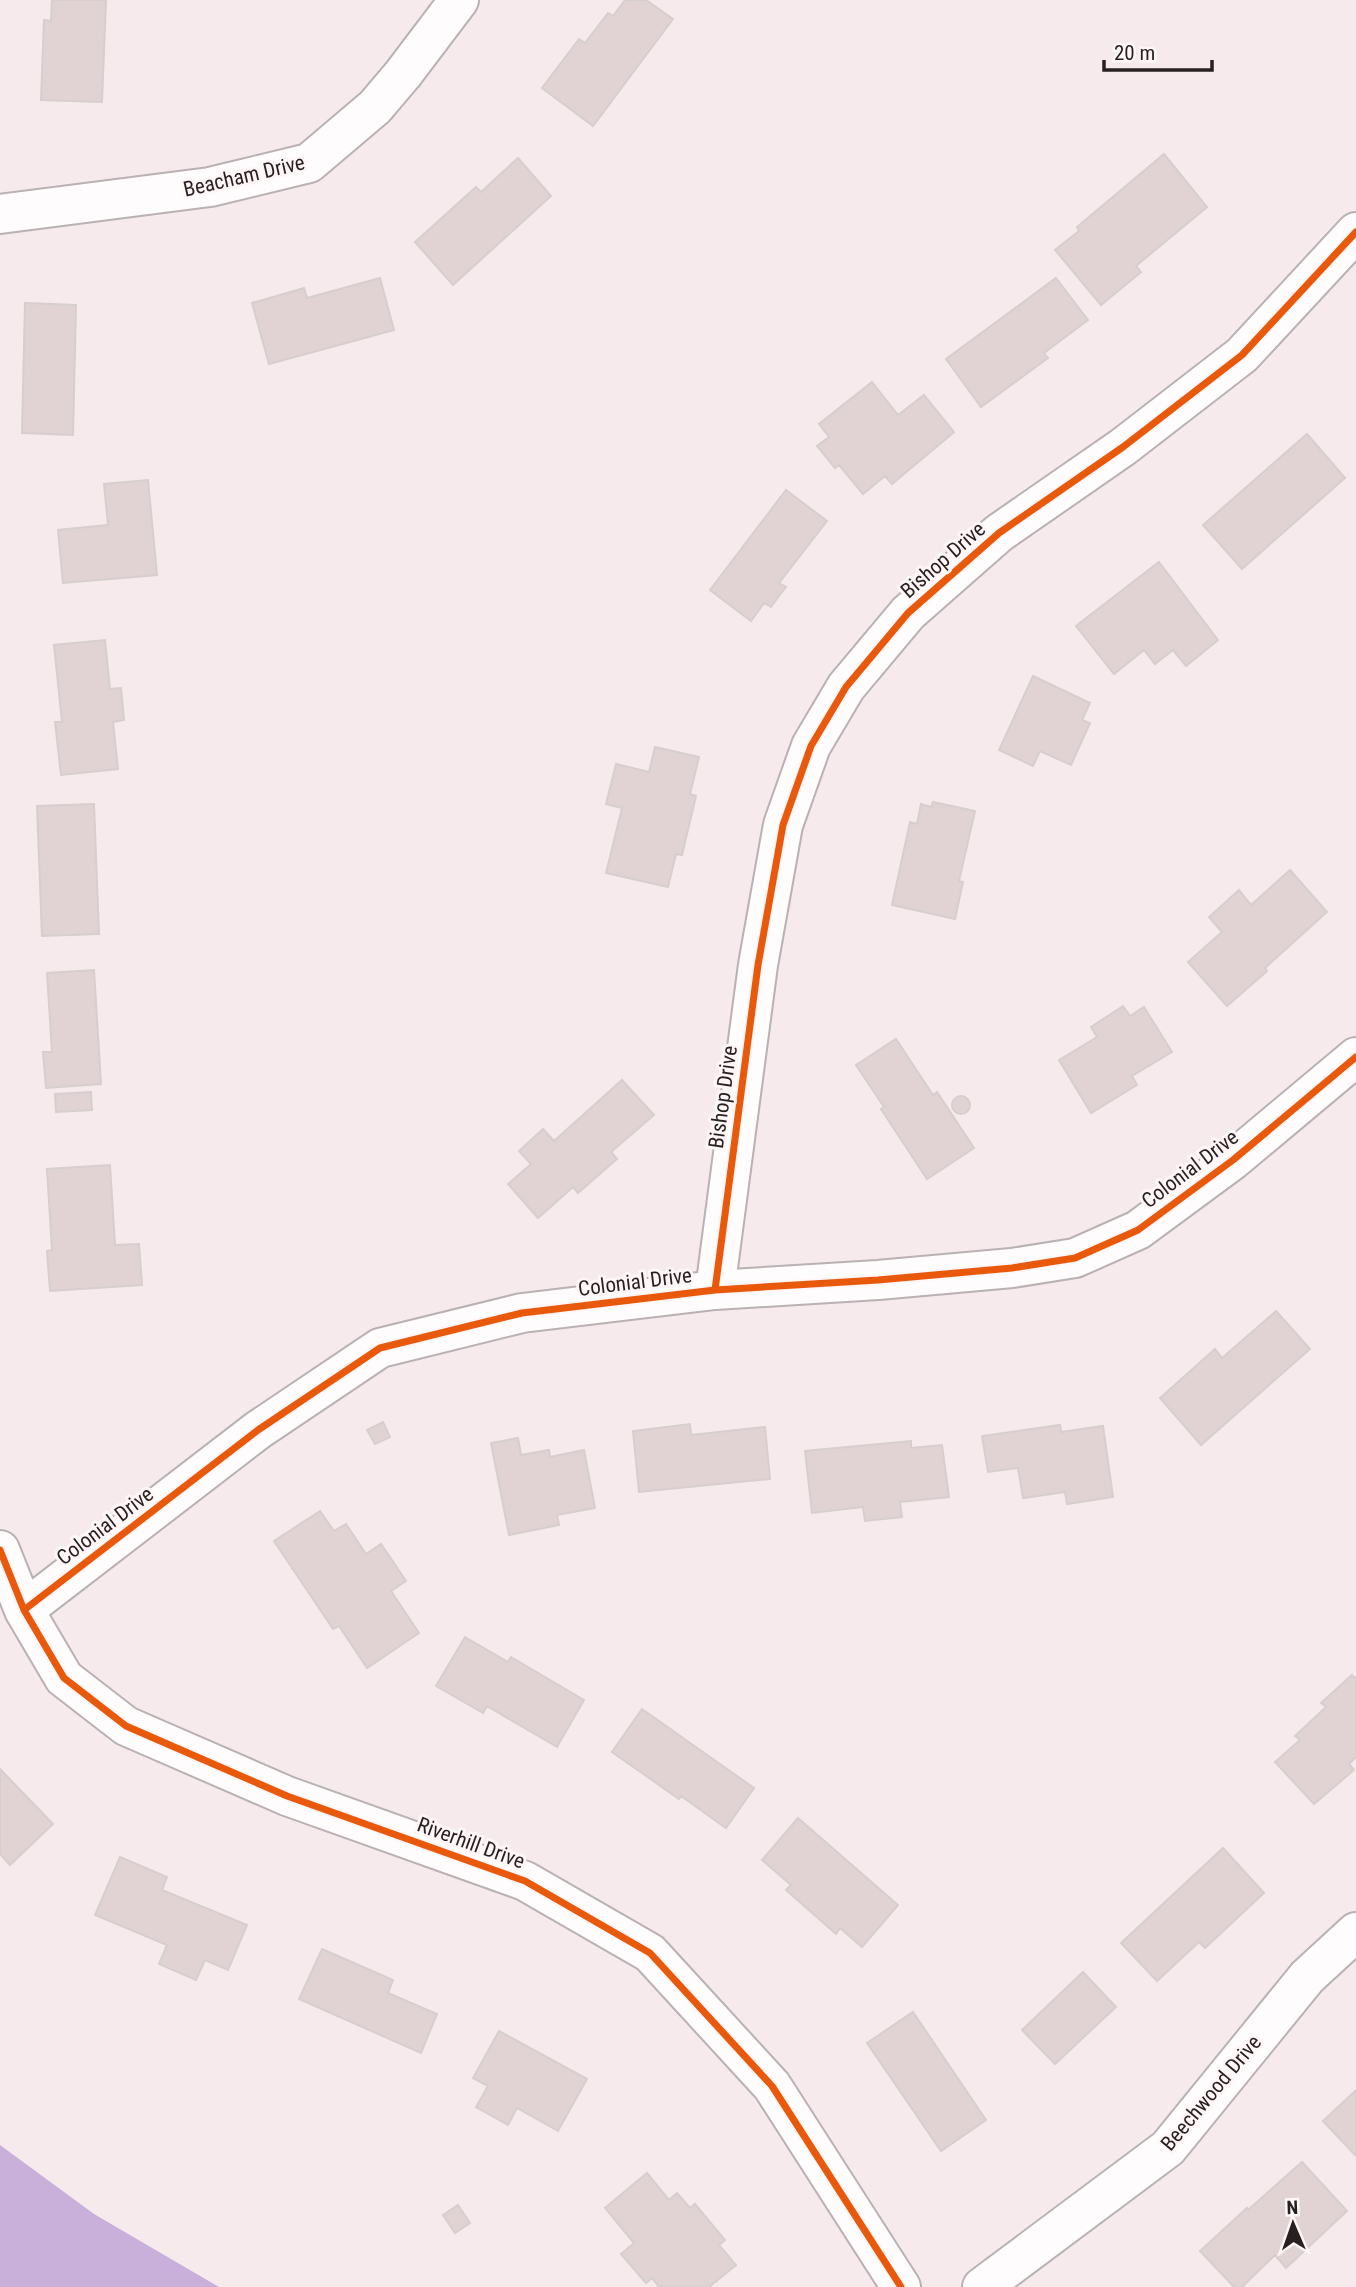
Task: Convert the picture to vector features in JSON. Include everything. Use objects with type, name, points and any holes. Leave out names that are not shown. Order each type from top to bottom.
[{"type":"street","name":"Beacham Drive","points":[[0,214],[210,187],[309,163],[375,107],[403,75],[459,0]]},
{"type":"street","name":"Bishop Drive","points":[[715,1290],[758,965],[783,825],[811,746],[846,687],[908,613],[999,533],[1123,447],[1242,355],[1356,232]]},
{"type":"street","name":"Colonial Drive","points":[[24,1610],[258,1430],[380,1348],[522,1313],[715,1290],[905,1278],[1012,1268],[1075,1258],[1138,1230],[1233,1160],[1356,1057]]},
{"type":"street","name":"Riverhill Drive","points":[[0,1550],[24,1610],[64,1678],[126,1727],[287,1796],[526,1881],[650,1953],[772,2086],[901,2287]]},
{"type":"street","name":"Beechwood Drive","points":[[982,2287],[1168,2148],[1307,1977],[1356,1932]]},
{"type":"shaded area","points":[[0,2145],[94,2214],[219,2287],[0,2287]]},
{"type":"building","points":[[52,0],[106,0],[102,102],[41,100],[44,20],[51,21]]},
{"type":"building","points":[[625,0],[646,0],[673,19],[593,126],[542,88],[579,39],[585,43],[608,13],[613,16]]},
{"type":"building","points":[[1164,154],[1207,207],[1136,266],[1141,272],[1101,305],[1055,250],[1079,231],[1077,227]]},
{"type":"building","points":[[518,158],[551,196],[453,285],[415,242],[476,187],[481,192]]},
{"type":"building","points":[[380,278],[394,330],[269,364],[252,303],[304,288],[307,298]]},
{"type":"building","points":[[1056,278],[1088,320],[1044,353],[1048,358],[981,407],[946,359]]},
{"type":"building","points":[[25,303],[76,305],[73,435],[22,433]]},
{"type":"building","points":[[872,382],[898,415],[924,395],[954,432],[892,484],[885,476],[863,494],[839,465],[835,468],[817,446],[829,437],[819,424]]},
{"type":"building","points":[[1307,434],[1345,478],[1242,569],[1203,525]]},
{"type":"building","points":[[148,480],[157,575],[63,583],[58,530],[108,525],[104,484]]},
{"type":"building","points":[[786,490],[827,521],[779,583],[786,587],[771,607],[764,603],[751,621],[710,590]]},
{"type":"building","points":[[1159,562],[1218,640],[1186,666],[1173,650],[1155,664],[1144,650],[1114,674],[1076,626]]},
{"type":"building","points":[[105,640],[110,689],[121,688],[124,720],[113,722],[118,769],[61,775],[55,722],[62,722],[54,645]]},
{"type":"building","points":[[1033,676],[1090,703],[1082,720],[1090,723],[1071,765],[1040,751],[1033,766],[999,750]]},
{"type":"building","points":[[655,747],[699,757],[690,794],[696,796],[682,855],[676,854],[668,887],[606,873],[622,808],[606,804],[616,764],[649,772]]},
{"type":"building","points":[[933,802],[975,811],[959,881],[963,882],[955,919],[892,905],[910,822],[917,824],[921,804],[931,807]]},
{"type":"building","points":[[94,804],[99,934],[42,936],[37,806]]},
{"type":"building","points":[[1290,870],[1327,912],[1227,1006],[1188,962],[1222,932],[1209,917],[1239,890],[1251,905]]},
{"type":"building","points":[[94,970],[101,1084],[46,1088],[43,1052],[52,1052],[47,973]]},
{"type":"building","points":[[1123,1006],[1130,1016],[1144,1007],[1172,1052],[1132,1076],[1137,1085],[1091,1113],[1059,1060],[1097,1037],[1091,1027]]},
{"type":"building","points":[[896,1039],[933,1095],[937,1092],[974,1148],[927,1179],[856,1065]]},
{"type":"building","points":[[622,1080],[654,1115],[611,1152],[617,1159],[578,1193],[573,1187],[538,1218],[508,1184],[531,1164],[519,1151],[543,1129],[554,1141]]},
{"type":"building","points":[[91,1092],[92,1110],[56,1112],[55,1094]]},
{"type":"building","points":[[957,1096],[965,1096],[970,1105],[968,1112],[957,1114],[952,1109],[952,1101]]},
{"type":"building","points":[[110,1165],[115,1245],[139,1244],[142,1285],[50,1291],[47,1251],[52,1250],[47,1169]]},
{"type":"building","points":[[1276,1311],[1310,1349],[1201,1445],[1160,1398],[1215,1349],[1222,1358]]},
{"type":"building","points":[[383,1422],[390,1437],[375,1444],[367,1430]]},
{"type":"building","points":[[690,1424],[691,1435],[765,1427],[770,1479],[639,1492],[633,1431]]},
{"type":"building","points":[[1060,1425],[1061,1432],[1103,1426],[1113,1497],[1067,1504],[1065,1492],[1023,1498],[1018,1468],[988,1472],[982,1436]]},
{"type":"building","points":[[518,1438],[521,1455],[549,1450],[550,1457],[584,1450],[595,1508],[557,1515],[559,1525],[509,1535],[491,1443]]},
{"type":"building","points":[[911,1441],[911,1448],[942,1445],[949,1497],[900,1502],[902,1517],[865,1521],[863,1507],[812,1513],[805,1451]]},
{"type":"building","points":[[320,1511],[334,1531],[346,1524],[366,1554],[381,1544],[406,1581],[391,1591],[419,1633],[367,1668],[339,1626],[333,1629],[274,1541]]},
{"type":"building","points":[[465,1637],[508,1662],[511,1657],[584,1700],[557,1747],[487,1706],[483,1713],[436,1686]]},
{"type":"building","points":[[1352,1675],[1356,1679],[1356,1757],[1349,1764],[1354,1770],[1314,1804],[1275,1762],[1300,1740],[1295,1736],[1326,1707],[1321,1703]]},
{"type":"building","points":[[642,1709],[754,1788],[726,1828],[612,1752]]},
{"type":"building","points":[[0,1769],[53,1824],[10,1865],[0,1854]]},
{"type":"building","points":[[798,1818],[898,1905],[862,1947],[840,1928],[836,1934],[786,1890],[791,1885],[762,1860]]},
{"type":"building","points":[[1223,1848],[1264,1893],[1205,1948],[1199,1942],[1157,1981],[1121,1943]]},
{"type":"building","points":[[120,1857],[167,1877],[162,1890],[247,1925],[228,1970],[205,1960],[196,1980],[159,1964],[167,1945],[95,1915]]},
{"type":"building","points":[[322,1949],[393,1980],[388,1993],[437,2014],[421,2053],[299,1999]]},
{"type":"building","points":[[1083,1972],[1116,2007],[1055,2064],[1022,2030]]},
{"type":"building","points":[[913,2012],[986,2120],[941,2151],[867,2043]]},
{"type":"building","points":[[499,2031],[587,2079],[558,2131],[517,2108],[508,2125],[476,2107],[488,2086],[473,2078]]},
{"type":"building","points":[[1356,2090],[1356,2156],[1323,2121]]},
{"type":"building","points":[[1302,2162],[1347,2211],[1286,2268],[1275,2255],[1242,2287],[1234,2287],[1200,2251]]},
{"type":"building","points":[[647,2173],[669,2200],[677,2193],[690,2208],[695,2204],[725,2240],[719,2245],[736,2265],[709,2287],[659,2287],[652,2278],[646,2283],[621,2254],[634,2243],[605,2208]]},
{"type":"building","points":[[458,2205],[470,2223],[455,2233],[443,2215]]},
{"type":"cycle path","points":[[715,1290],[758,965],[783,825],[811,746],[846,687],[908,613],[999,533],[1123,447],[1242,355],[1356,232]]},
{"type":"cycle path","points":[[24,1610],[258,1430],[380,1348],[522,1313],[715,1290],[878,1280],[1012,1268],[1075,1258],[1138,1230],[1233,1160],[1356,1057]]},
{"type":"cycle path","points":[[0,1550],[24,1610],[64,1678],[126,1726],[287,1796],[525,1881],[650,1953],[772,2086],[901,2287]]}]
